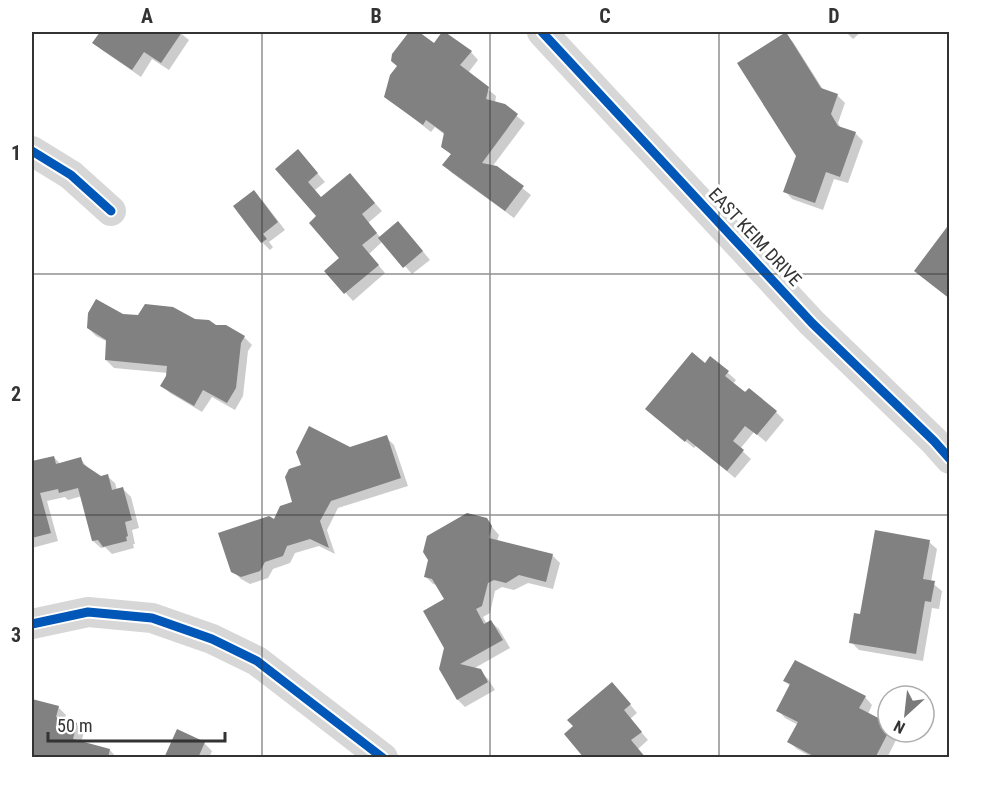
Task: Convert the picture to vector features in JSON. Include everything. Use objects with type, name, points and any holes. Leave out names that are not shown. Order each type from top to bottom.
[{"type":"street","name":"EAST KEIM DRIVE","points":[[542,32],[812,323],[950,459]]},
{"type":"street","points":[[32,151],[71,175],[111,211]]},
{"type":"street","points":[[32,624],[88,612],[152,618],[212,639],[257,661],[383,758]]},
{"type":"building","points":[[100,32],[182,32],[161,63],[144,52],[132,70],[92,43]]},
{"type":"building","points":[[409,32],[419,32],[434,43],[442,32],[445,32],[472,51],[460,65],[489,87],[486,99],[505,104],[518,114],[482,163],[497,166],[524,186],[505,211],[442,165],[451,154],[441,147],[444,133],[426,120],[423,125],[384,97],[390,75],[397,66],[391,61],[392,54]]},
{"type":"building","points":[[786,32],[821,88],[838,94],[831,114],[838,126],[856,132],[840,177],[826,172],[815,203],[783,192],[796,156],[737,63]]},
{"type":"building","points":[[298,149],[318,173],[308,182],[321,197],[350,173],[375,203],[362,214],[377,233],[362,245],[379,265],[344,294],[324,271],[339,258],[309,223],[316,216],[275,169]]},
{"type":"building","points":[[254,190],[278,222],[263,234],[267,239],[261,243],[233,206]]},
{"type":"building","points":[[398,221],[423,251],[403,268],[378,238]]},
{"type":"building","points":[[947,227],[950,229],[950,299],[914,271]]},
{"type":"building","points":[[96,299],[123,314],[138,315],[145,304],[173,307],[195,319],[209,320],[216,325],[226,325],[245,336],[241,343],[236,388],[227,403],[203,390],[194,406],[160,386],[166,376],[167,366],[105,360],[106,340],[87,328],[88,313]]},
{"type":"building","points":[[692,352],[705,363],[710,356],[729,371],[725,376],[745,392],[749,388],[777,411],[757,435],[745,426],[733,441],[744,450],[727,471],[687,439],[685,442],[645,409]]},
{"type":"building","points":[[309,426],[350,447],[387,435],[401,478],[331,501],[320,521],[329,548],[310,539],[287,546],[283,556],[265,562],[260,571],[241,577],[231,572],[218,533],[269,516],[274,519],[280,506],[292,502],[285,477],[289,469],[301,465],[296,452]]},
{"type":"building","points":[[54,456],[56,464],[81,457],[83,464],[101,476],[108,474],[112,490],[123,487],[132,520],[125,522],[127,541],[103,547],[98,540],[92,541],[78,488],[59,493],[58,489],[40,493],[51,533],[32,538],[32,461]]},
{"type":"building","points":[[467,513],[487,518],[492,526],[489,538],[553,554],[546,582],[519,575],[506,583],[494,580],[488,583],[482,606],[476,609],[484,624],[491,620],[503,640],[460,664],[481,669],[488,682],[457,700],[439,669],[444,648],[423,611],[444,599],[432,579],[424,577],[428,560],[423,552],[427,536]]},
{"type":"building","points":[[875,530],[930,540],[923,579],[935,581],[931,602],[925,601],[916,654],[849,643],[854,613],[860,614]]},
{"type":"building","points":[[795,660],[866,696],[859,708],[876,717],[876,744],[882,744],[875,758],[817,758],[787,742],[798,722],[776,711],[790,684],[783,681]]},
{"type":"building","points":[[612,682],[631,704],[624,710],[642,732],[631,740],[646,758],[584,758],[564,734],[573,726],[567,720]]},
{"type":"building","points":[[32,699],[59,706],[56,717],[77,723],[73,739],[110,749],[108,758],[32,758]]},
{"type":"building","points":[[177,729],[205,742],[198,758],[164,758]]},
{"type":"cycle path","points":[[542,32],[812,323],[950,459]]},
{"type":"cycle path","points":[[32,151],[71,175],[111,211]]},
{"type":"cycle path","points":[[32,624],[88,612],[152,618],[212,639],[257,661],[383,758]]}]
